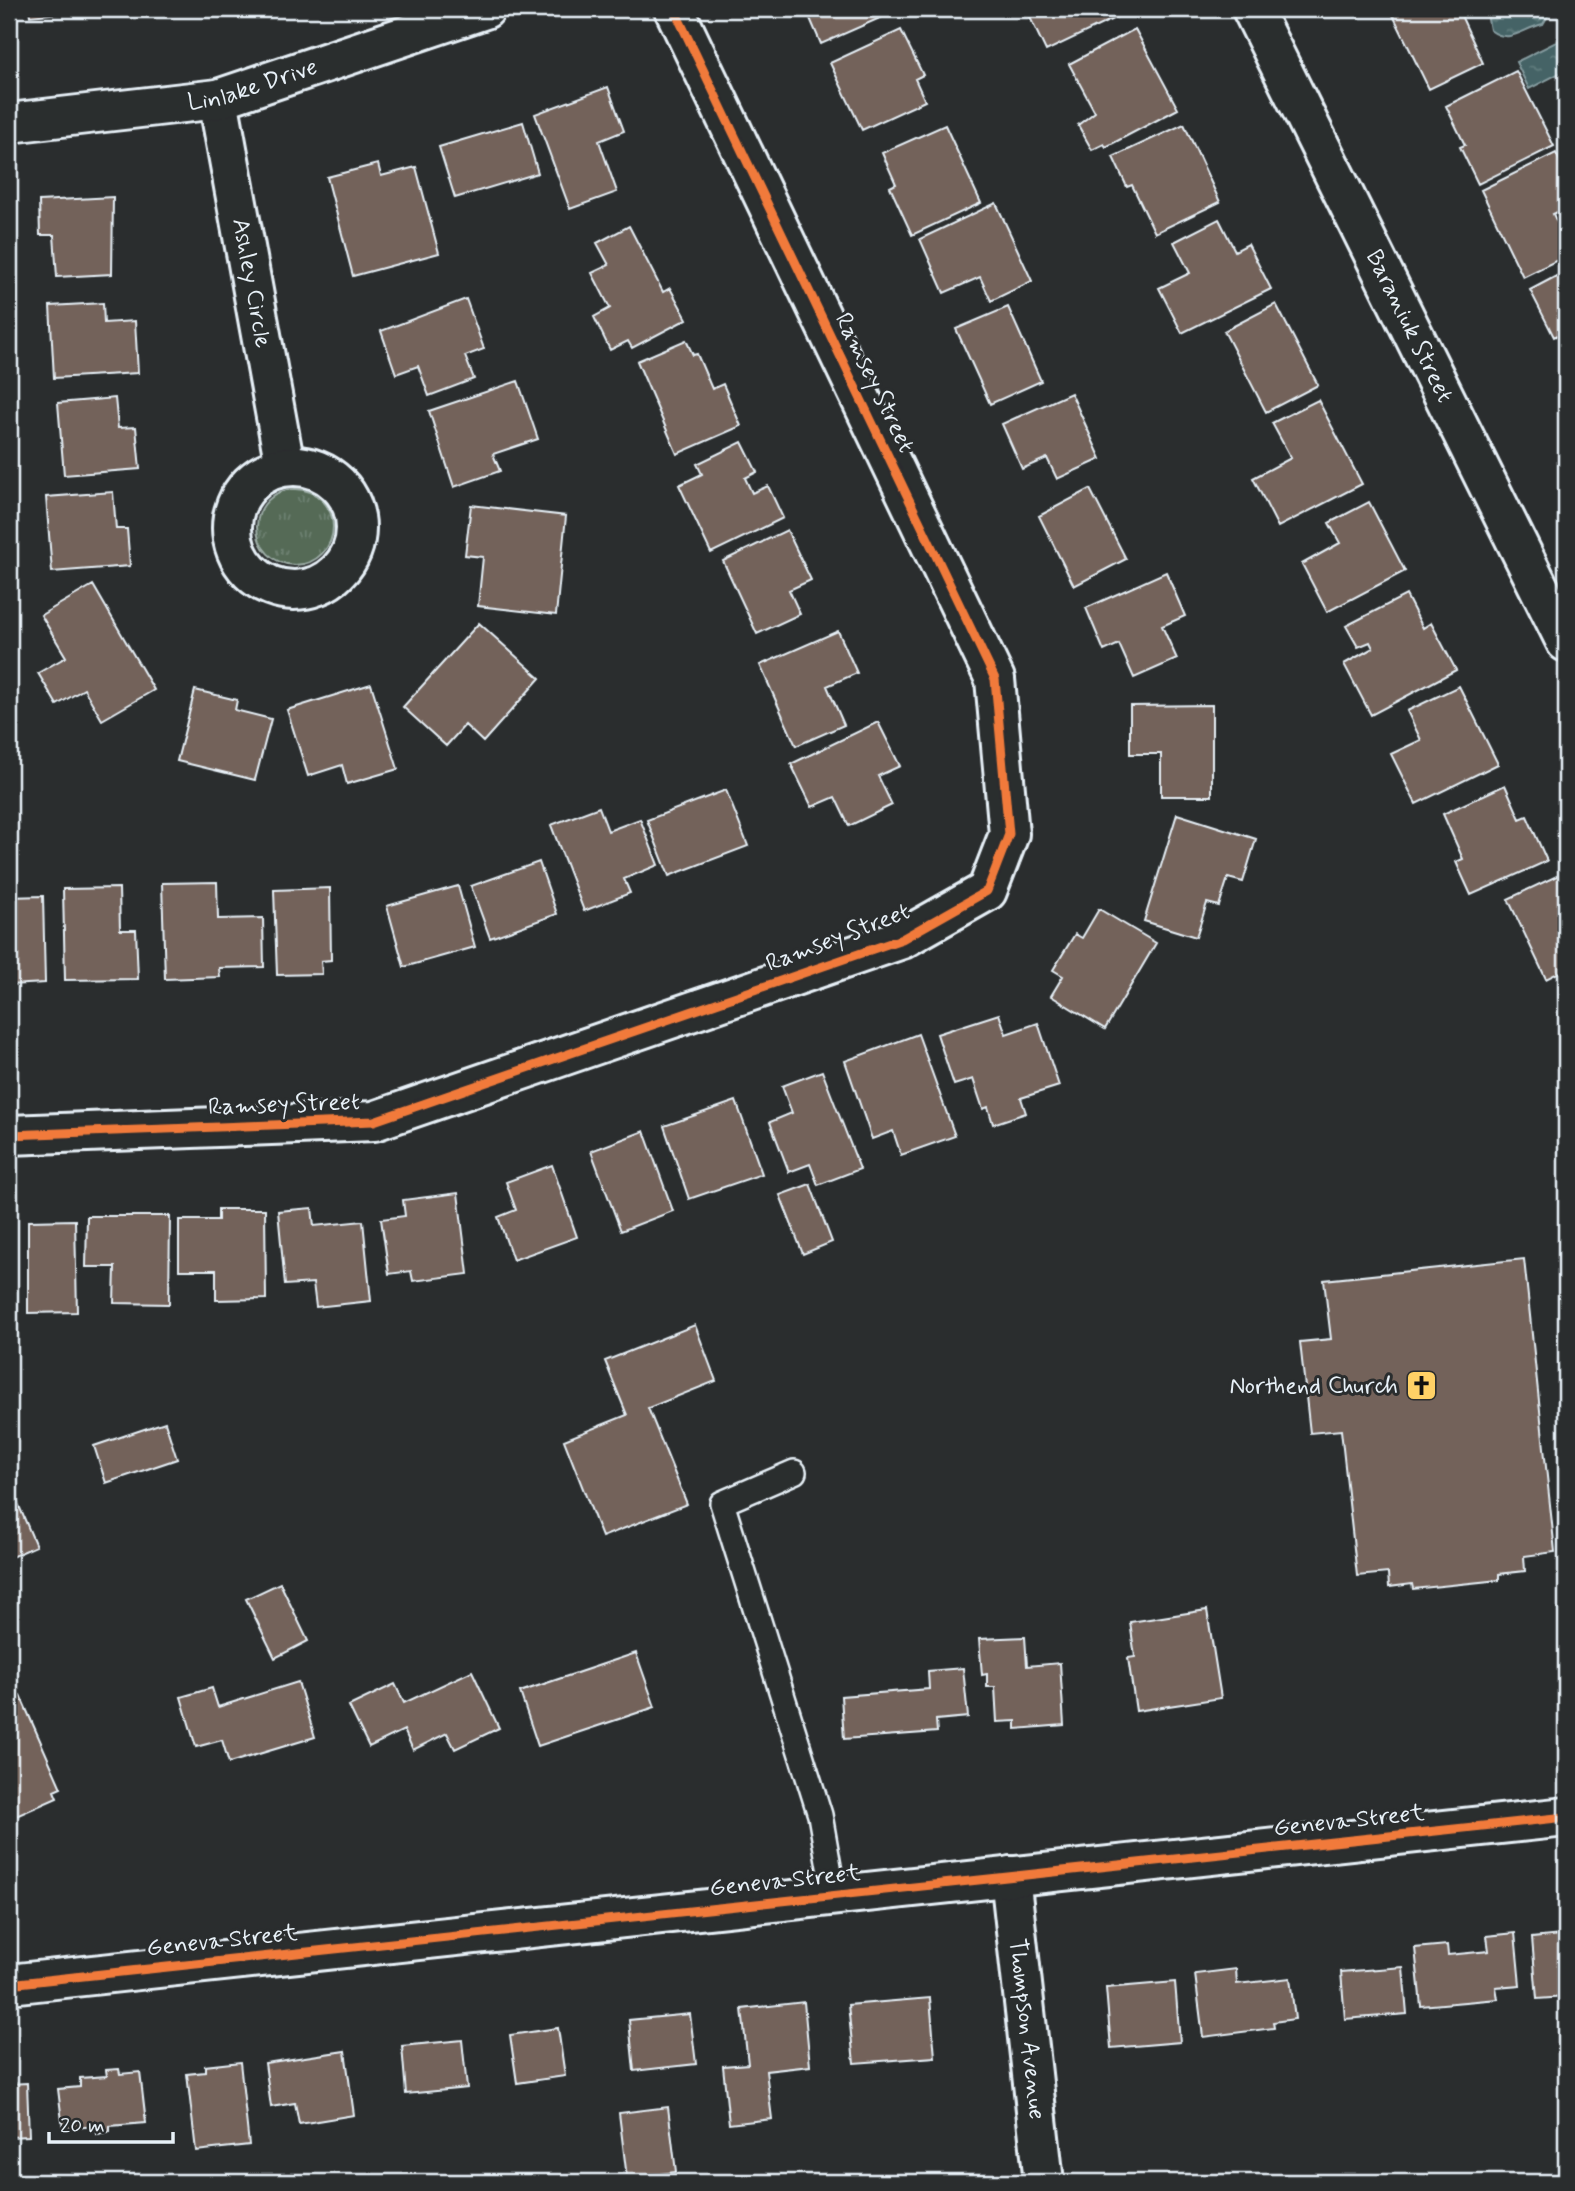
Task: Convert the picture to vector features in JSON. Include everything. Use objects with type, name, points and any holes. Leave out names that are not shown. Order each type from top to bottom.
[{"type":"street","name":"Linlake Drive","points":[[9,123],[218,99],[485,9]]},
{"type":"street","name":"Ramsey Street","points":[[9,1135],[374,1121],[902,939],[987,891],[1009,834],[995,679],[674,9]]},
{"type":"street","name":"Baraniuk Street","points":[[1252,9],[1566,642]]},
{"type":"street","name":"Ashley Circle","points":[[218,99],[285,466]]},
{"type":"street","name":"Geneva Street","points":[[9,1984],[1566,1817]]},
{"type":"street","name":"Thompson Avenue","points":[[1010,1876],[1044,2182]]},
{"type":"lane","points":[[794,1472],[722,1503],[820,1815],[834,1895]]},
{"type":"green space","points":[[295,489],[310,492],[322,500],[330,512],[333,527],[330,542],[322,554],[310,562],[295,565],[280,562],[268,554],[260,542],[257,527],[260,512],[268,500],[280,492]]},
{"type":"water","points":[[1491,9],[1552,9],[1543,24],[1504,36],[1490,30],[1487,14]]},
{"type":"water","points":[[1566,37],[1566,70],[1529,89],[1516,62]]},
{"type":"building","points":[[29,9],[91,9],[91,10],[30,16]]},
{"type":"building","points":[[806,9],[887,9],[889,14],[821,44]]},
{"type":"building","points":[[1026,9],[1131,9],[1132,10],[1046,51]]},
{"type":"building","points":[[1390,9],[1458,9],[1483,63],[1429,89]]},
{"type":"building","points":[[1135,29],[1178,109],[1106,147],[1104,144],[1092,150],[1078,125],[1095,112],[1069,64]]},
{"type":"building","points":[[901,30],[923,75],[915,79],[925,101],[862,130],[830,63]]},
{"type":"building","points":[[1516,71],[1554,146],[1478,184],[1460,147],[1465,145],[1446,106]]},
{"type":"building","points":[[608,87],[624,131],[599,141],[617,192],[570,209],[535,114]]},
{"type":"building","points":[[523,122],[538,173],[455,198],[439,147]]},
{"type":"building","points":[[1184,124],[1220,202],[1155,233],[1132,185],[1127,187],[1113,157]]},
{"type":"building","points":[[945,125],[981,203],[912,235],[890,187],[896,184],[882,153]]},
{"type":"building","points":[[1556,153],[1566,174],[1566,208],[1553,214],[1566,241],[1566,256],[1523,277],[1481,190]]},
{"type":"building","points":[[378,164],[381,176],[416,167],[439,253],[353,276],[327,177]]},
{"type":"building","points":[[113,197],[112,274],[57,277],[54,235],[40,235],[39,201]]},
{"type":"building","points":[[996,203],[1032,281],[991,301],[980,277],[944,293],[920,239]]},
{"type":"building","points":[[1219,219],[1235,251],[1248,244],[1271,289],[1182,333],[1159,288],[1190,273],[1174,242]]},
{"type":"building","points":[[629,226],[663,292],[670,288],[687,319],[632,348],[628,341],[610,350],[594,317],[610,308],[592,273],[609,265],[597,243]]},
{"type":"building","points":[[1566,271],[1566,331],[1554,337],[1530,290]]},
{"type":"building","points":[[466,299],[484,349],[465,356],[474,379],[429,396],[418,366],[396,374],[381,331]]},
{"type":"building","points":[[103,303],[104,323],[135,321],[138,373],[54,378],[50,306]]},
{"type":"building","points":[[1276,304],[1318,385],[1266,412],[1224,331]]},
{"type":"building","points":[[1008,307],[1041,381],[990,404],[956,329]]},
{"type":"building","points":[[686,340],[693,355],[697,354],[712,389],[723,384],[741,426],[677,454],[637,361]]},
{"type":"building","points":[[518,381],[538,439],[493,454],[500,471],[454,487],[429,411]]},
{"type":"building","points":[[1071,393],[1101,459],[1057,479],[1047,458],[1022,469],[1002,424]]},
{"type":"building","points":[[115,398],[118,428],[136,427],[140,469],[64,475],[58,403]]},
{"type":"building","points":[[1318,400],[1362,484],[1278,527],[1253,478],[1291,458],[1272,423]]},
{"type":"building","points":[[742,442],[757,472],[745,478],[752,493],[768,486],[783,518],[711,553],[679,485],[702,474],[697,464]]},
{"type":"building","points":[[1090,489],[1126,559],[1074,586],[1039,516]]},
{"type":"building","points":[[113,492],[116,529],[127,529],[130,566],[52,572],[46,497]]},
{"type":"building","points":[[1369,502],[1405,571],[1327,612],[1302,564],[1340,543],[1329,523]]},
{"type":"building","points":[[471,505],[566,516],[556,615],[478,606],[483,557],[465,555]]},
{"type":"building","points":[[787,530],[811,580],[789,590],[800,614],[757,634],[723,561]]},
{"type":"building","points":[[1166,572],[1185,616],[1162,626],[1177,659],[1134,678],[1119,644],[1104,651],[1086,608]]},
{"type":"building","points":[[93,585],[154,690],[102,720],[84,689],[57,705],[38,673],[66,657],[41,615]]},
{"type":"building","points":[[1406,595],[1423,628],[1431,623],[1456,670],[1371,715],[1344,664],[1373,648],[1370,642],[1358,647],[1346,626]]},
{"type":"building","points":[[479,623],[540,678],[483,742],[465,725],[446,746],[403,707]]},
{"type":"building","points":[[838,631],[857,673],[827,686],[844,725],[796,746],[760,665]]},
{"type":"building","points":[[371,684],[398,769],[347,784],[342,765],[308,776],[287,710]]},
{"type":"building","points":[[1459,686],[1498,764],[1416,804],[1391,754],[1421,740],[1407,711]]},
{"type":"building","points":[[195,690],[237,700],[235,710],[271,719],[255,780],[177,761]]},
{"type":"building","points":[[1212,705],[1212,796],[1161,796],[1161,754],[1130,754],[1130,706]]},
{"type":"building","points":[[878,722],[900,766],[878,776],[892,805],[849,826],[835,797],[812,807],[791,764]]},
{"type":"building","points":[[1505,785],[1520,819],[1527,816],[1547,861],[1471,895],[1456,862],[1463,859],[1443,814]]},
{"type":"building","points":[[726,790],[748,846],[669,876],[647,820]]},
{"type":"building","points":[[599,807],[608,831],[640,819],[658,865],[624,879],[630,893],[584,911],[551,825]]},
{"type":"building","points":[[1177,814],[1256,839],[1243,882],[1228,878],[1219,906],[1207,903],[1196,937],[1144,921]]},
{"type":"building","points":[[539,862],[557,914],[490,938],[471,886]]},
{"type":"building","points":[[1561,874],[1566,884],[1566,969],[1546,979],[1508,899]]},
{"type":"building","points":[[217,882],[218,919],[263,918],[264,967],[219,968],[220,977],[165,979],[162,883]]},
{"type":"building","points":[[458,886],[475,947],[404,967],[387,906]]},
{"type":"building","points":[[119,888],[120,930],[136,930],[138,979],[65,980],[63,889]]},
{"type":"building","points":[[330,888],[331,960],[321,961],[322,974],[277,975],[274,890]]},
{"type":"building","points":[[43,896],[45,983],[9,985],[9,897]]},
{"type":"building","points":[[1099,909],[1156,943],[1105,1029],[1051,996],[1063,976],[1053,970],[1075,934],[1082,938]]},
{"type":"building","points":[[999,1014],[1006,1034],[1038,1023],[1059,1086],[1021,1098],[1026,1113],[993,1124],[988,1107],[983,1109],[973,1079],[954,1085],[937,1034]]},
{"type":"building","points":[[918,1034],[955,1136],[901,1155],[893,1131],[872,1139],[845,1061]]},
{"type":"building","points":[[822,1071],[860,1169],[818,1185],[810,1164],[789,1172],[770,1122],[792,1113],[782,1086]]},
{"type":"building","points":[[736,1101],[762,1174],[689,1199],[664,1126]]},
{"type":"building","points":[[644,1131],[673,1211],[621,1231],[591,1151]]},
{"type":"building","points":[[552,1165],[577,1237],[513,1260],[498,1217],[516,1210],[506,1182]]},
{"type":"building","points":[[810,1184],[832,1242],[803,1254],[780,1195]]},
{"type":"building","points":[[458,1193],[468,1274],[413,1281],[411,1271],[389,1274],[381,1219],[405,1216],[403,1200]]},
{"type":"building","points":[[312,1208],[314,1226],[363,1221],[371,1301],[316,1307],[313,1283],[285,1285],[278,1211]]},
{"type":"building","points":[[218,1209],[265,1209],[266,1299],[216,1300],[216,1270],[179,1270],[179,1220],[218,1220]]},
{"type":"building","points":[[87,1216],[170,1216],[169,1304],[114,1303],[115,1267],[86,1267]]},
{"type":"building","points":[[75,1220],[77,1312],[28,1313],[28,1221]]},
{"type":"building","name":"Northend Church","points":[[1524,1259],[1555,1552],[1524,1556],[1525,1571],[1499,1574],[1499,1580],[1413,1589],[1412,1584],[1389,1587],[1388,1573],[1357,1576],[1341,1430],[1310,1433],[1300,1342],[1331,1339],[1324,1280]]},
{"type":"building","points":[[695,1325],[716,1381],[648,1408],[687,1504],[602,1537],[564,1440],[627,1415],[605,1361]]},
{"type":"building","points":[[165,1422],[177,1459],[106,1483],[94,1446]]},
{"type":"building","points":[[9,1482],[36,1546],[9,1558]]},
{"type":"building","points":[[280,1583],[308,1641],[275,1658],[246,1599]]},
{"type":"building","points":[[1207,1610],[1221,1698],[1136,1711],[1128,1658],[1135,1657],[1130,1622]]},
{"type":"building","points":[[1025,1637],[1027,1666],[1060,1663],[1064,1725],[1016,1729],[1016,1721],[997,1722],[995,1687],[987,1687],[987,1674],[982,1675],[979,1639]]},
{"type":"building","points":[[636,1653],[655,1707],[538,1746],[520,1692]]},
{"type":"building","points":[[963,1668],[968,1717],[936,1720],[937,1732],[844,1739],[841,1696],[929,1689],[928,1671]]},
{"type":"building","points":[[472,1671],[499,1728],[455,1749],[447,1733],[413,1750],[404,1730],[369,1747],[349,1706],[395,1684],[404,1703]]},
{"type":"building","points":[[298,1682],[315,1737],[229,1763],[222,1740],[196,1747],[181,1697],[212,1688],[218,1707]]},
{"type":"building","points":[[20,1695],[61,1788],[54,1791],[57,1798],[14,1817],[9,1804],[9,1700]]},
{"type":"building","points":[[1515,1933],[1520,1985],[1496,1987],[1498,1999],[1421,2006],[1415,1948],[1447,1945],[1448,1955],[1489,1951],[1487,1936]]},
{"type":"building","points":[[1561,1935],[1562,1943],[1566,1942],[1566,1997],[1537,1999],[1532,1938]]},
{"type":"building","points":[[1403,1967],[1407,2014],[1345,2019],[1341,1972]]},
{"type":"building","points":[[1236,1969],[1237,1984],[1290,1978],[1295,2019],[1273,2022],[1274,2028],[1203,2037],[1195,1974]]},
{"type":"building","points":[[1175,1982],[1180,2042],[1111,2048],[1106,1988]]},
{"type":"building","points":[[930,1998],[935,2057],[854,2063],[848,2005]]},
{"type":"building","points":[[804,2002],[810,2066],[766,2071],[772,2119],[729,2124],[723,2066],[748,2064],[742,2009]]},
{"type":"building","points":[[690,2014],[696,2064],[634,2071],[629,2020]]},
{"type":"building","points":[[558,2028],[565,2076],[517,2083],[510,2035]]},
{"type":"building","points":[[462,2040],[467,2088],[406,2094],[402,2046]]},
{"type":"building","points":[[345,2051],[354,2115],[299,2124],[295,2103],[271,2107],[265,2063]]},
{"type":"building","points":[[240,2062],[249,2145],[196,2151],[187,2074],[205,2072],[205,2066]]},
{"type":"building","points":[[119,2069],[120,2074],[140,2072],[146,2123],[110,2126],[110,2132],[97,2134],[96,2126],[63,2129],[58,2089],[80,2087],[80,2078],[107,2076],[106,2070]]},
{"type":"building","points":[[27,2083],[29,2136],[9,2137],[9,2084]]},
{"type":"building","points":[[668,2107],[676,2172],[627,2178],[619,2113]]},
{"type":"building","points":[[1309,2176],[1310,2182],[1279,2182],[1279,2180]]},
{"type":"cycle path","points":[[9,1135],[374,1121],[902,939],[987,891],[1009,834],[995,679],[674,9]]},
{"type":"cycle path","points":[[9,1984],[1566,1817]]},
{"type":"place","name":"Northend Church","points":[[1421,1386]]}]
